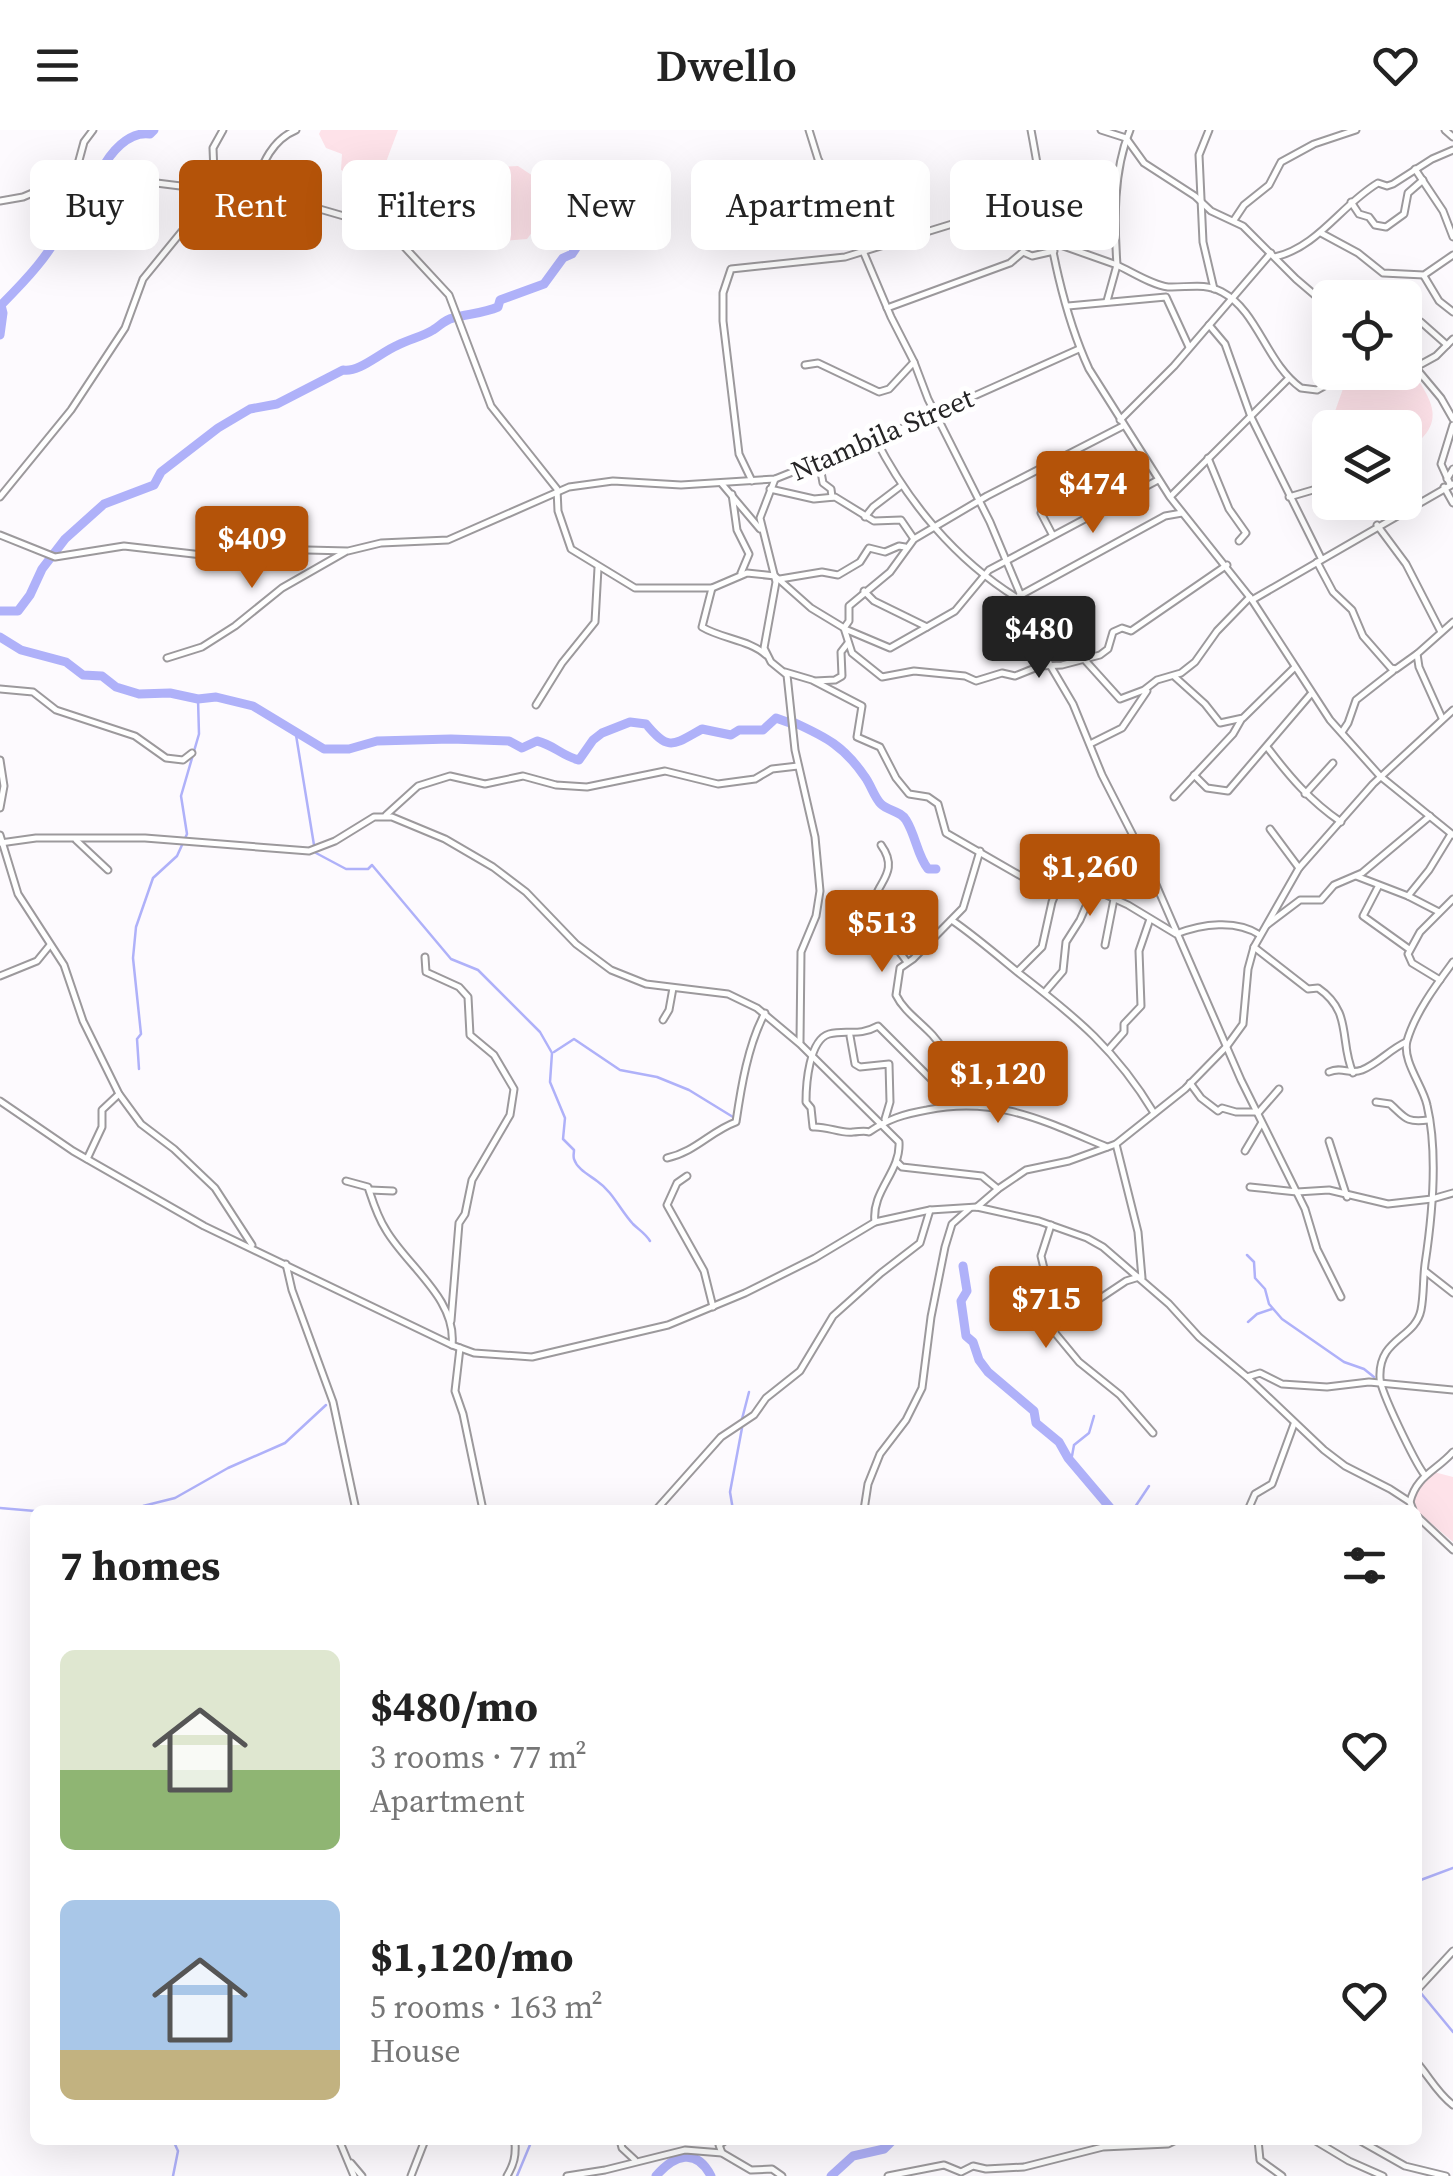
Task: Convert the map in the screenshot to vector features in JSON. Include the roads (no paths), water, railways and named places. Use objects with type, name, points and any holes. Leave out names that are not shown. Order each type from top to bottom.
[{"type":"street","points":[[79,160],[84,142],[94,130]]},
{"type":"street","points":[[213,160],[213,148],[223,130]]},
{"type":"street","points":[[267,160],[282,136],[296,130]]},
{"type":"street","points":[[809,130],[818,158],[935,412],[990,522],[1050,665],[1090,744],[1259,1112],[1261,1124],[1297,1192],[1317,1250],[1341,1298]]},
{"type":"street","points":[[1031,130],[1037,160]]},
{"type":"street","points":[[1101,130],[1126,138],[1144,164],[1203,202],[1210,211],[1234,220],[1261,240],[1312,291]]},
{"type":"street","points":[[1107,302],[1116,278],[1114,240],[1120,165],[1130,130]]},
{"type":"street","points":[[1209,130],[1199,155],[1203,242],[1214,288]]},
{"type":"street","points":[[1234,220],[1244,205],[1269,185],[1281,162],[1352,130]]},
{"type":"street","points":[[1445,130],[1453,136]]},
{"type":"street","points":[[1227,566],[1131,631],[1122,628],[1113,632],[1106,651],[1062,665],[1040,666],[1015,676],[1002,673],[976,682],[965,676],[914,671],[886,678],[858,660],[844,628],[849,606],[890,572],[914,539],[1122,423],[1273,255],[1294,251],[1321,233],[1350,202],[1378,183],[1390,186],[1453,150]]},
{"type":"street","points":[[1416,169],[1447,218],[1453,237]]},
{"type":"street","points":[[1350,202],[1358,214],[1369,217],[1375,225],[1393,225],[1404,214],[1408,193],[1424,180]]},
{"type":"street","points":[[0,200],[30,194]]},
{"type":"street","points":[[322,210],[361,221],[398,240],[449,294],[491,406],[557,489],[558,511],[568,544],[598,568],[635,588],[712,588],[752,572],[777,577],[822,572],[838,575],[860,562],[869,548],[885,552],[906,547]]},
{"type":"street","points":[[752,481],[739,454],[724,322],[724,293],[731,269],[864,252],[950,225]]},
{"type":"street","points":[[1321,233],[1358,253],[1383,273],[1424,275],[1453,255]]},
{"type":"street","points":[[0,498],[71,410],[125,328],[143,279],[179,235]]},
{"type":"street","points":[[1080,250],[1165,286],[1214,288],[1233,300],[1289,378],[1301,388],[1316,390]]},
{"type":"street","points":[[887,308],[1010,263],[1023,252],[1032,256],[1054,251],[1079,349],[1158,480],[1251,598],[1311,694],[1341,732],[1380,776],[1452,833],[1408,896]]},
{"type":"street","points":[[1424,275],[1439,301],[1453,312]]},
{"type":"street","points":[[1165,286],[1190,347]]},
{"type":"street","points":[[1068,306],[1166,296]]},
{"type":"street","points":[[1422,323],[1447,346]]},
{"type":"street","points":[[1209,326],[1226,344],[1250,417],[1334,592],[1352,610],[1363,636],[1396,669]]},
{"type":"street","points":[[1422,364],[1453,339]]},
{"type":"street","name":"Ntambila Street","points":[[348,551],[381,543],[413,544],[456,538],[557,489],[613,481],[721,484],[776,479],[1079,349]]},
{"type":"street","points":[[805,365],[818,363],[879,392],[889,390],[914,362]]},
{"type":"street","points":[[1422,375],[1441,398],[1453,422],[1441,464],[1453,503]]},
{"type":"street","points":[[1170,497],[1289,378]]},
{"type":"street","points":[[876,438],[902,485],[937,529],[984,576],[1021,599],[1055,629],[1078,641],[1085,657],[1120,700],[1194,662],[1217,631],[1251,598],[1449,484],[1453,469]]},
{"type":"street","points":[[1052,535],[1041,512],[1043,508],[1143,456]]},
{"type":"street","points":[[1208,458],[1229,509],[1246,533],[1239,541]]},
{"type":"street","points":[[818,461],[832,497]]},
{"type":"street","points":[[776,479],[760,518],[777,577],[811,608],[890,648],[955,612],[989,570],[1158,480]]},
{"type":"street","points":[[721,484],[761,532]]},
{"type":"street","points":[[865,517],[902,485]]},
{"type":"street","points":[[770,489],[814,499],[832,497],[877,521],[902,520],[914,539]]},
{"type":"street","points":[[1289,497],[1312,490]]},
{"type":"street","points":[[732,494],[738,530],[749,554],[740,576]]},
{"type":"street","points":[[1021,599],[1165,516],[1182,514]]},
{"type":"street","points":[[1377,525],[1406,564],[1442,632]]},
{"type":"street","points":[[0,535],[55,557],[124,546],[211,556],[256,550],[348,551]]},
{"type":"street","points":[[167,658],[202,647],[282,588],[348,551]]},
{"type":"street","points":[[536,705],[562,663],[595,622],[598,568]]},
{"type":"street","points":[[766,656],[764,637],[777,577]]},
{"type":"street","points":[[712,588],[702,626],[741,644],[753,645],[785,672],[814,681],[862,706],[858,737],[880,747],[909,794],[936,801],[942,810],[946,833],[1054,895]]},
{"type":"street","points":[[864,591],[874,601],[927,627]]},
{"type":"street","points":[[1341,732],[1360,694],[1417,654],[1453,622]]},
{"type":"street","points":[[814,681],[842,676],[841,652],[848,644]]},
{"type":"street","points":[[1417,654],[1442,718]]},
{"type":"street","points":[[1174,798],[1233,734],[1241,720],[1294,668]]},
{"type":"street","points":[[785,672],[798,766],[815,837],[821,898],[799,962],[800,1044]]},
{"type":"street","points":[[1173,676],[1205,704],[1216,722],[1241,720]]},
{"type":"street","points":[[1090,744],[1122,728],[1151,684]]},
{"type":"street","points":[[0,689],[33,692],[56,710],[135,736],[166,758],[182,760],[192,753]]},
{"type":"street","points":[[1194,775],[1208,788],[1228,791],[1311,694]]},
{"type":"street","points":[[865,1505],[880,1454],[920,1395],[930,1316],[952,1224],[1026,1170],[1069,1161],[1116,1144],[1228,1046],[1243,1024],[1254,946],[1299,868],[1380,776],[1453,710]]},
{"type":"street","points":[[1267,748],[1305,794],[1340,822]]},
{"type":"street","points":[[0,760],[4,777],[0,808]]},
{"type":"street","points":[[1305,794],[1333,763]]},
{"type":"street","points":[[0,843],[36,838],[163,838],[308,851],[335,842],[367,821],[386,815],[418,786],[450,776],[485,784],[522,776],[576,788],[665,772],[718,784],[754,780],[772,769],[798,766]]},
{"type":"street","points":[[386,815],[445,840],[493,867],[526,892],[600,964],[635,981],[728,994],[765,1013],[883,1121],[898,1142],[897,1161],[876,1202],[875,1222]]},
{"type":"street","points":[[1261,933],[1300,900],[1321,900],[1334,884],[1356,876],[1430,816]]},
{"type":"street","points":[[1270,830],[1299,868]]},
{"type":"street","points":[[0,835],[18,894],[70,978],[83,1021],[119,1094],[141,1124],[174,1148],[215,1188],[253,1248]]},
{"type":"street","points":[[76,840],[108,870]]},
{"type":"street","points":[[881,846],[886,853],[888,876],[877,894],[875,908],[891,942],[907,963]]},
{"type":"street","points":[[1018,972],[1042,947],[1054,895],[1063,875],[1079,854],[1102,850]]},
{"type":"street","points":[[949,1096],[949,1070],[941,1046],[897,998],[900,968],[953,920],[965,903],[980,851]]},
{"type":"street","points":[[1063,875],[1176,934],[1196,928],[1240,925],[1261,933]]},
{"type":"street","points":[[1356,876],[1439,912]]},
{"type":"street","points":[[1378,886],[1363,916],[1410,949]]},
{"type":"street","points":[[1045,992],[1063,970],[1066,942],[1093,890]]},
{"type":"street","points":[[1440,980],[1412,963],[1408,954],[1420,932],[1453,899]]},
{"type":"street","points":[[1105,945],[1114,900]]},
{"type":"street","points":[[1109,1049],[1141,1006],[1139,951],[1150,919]]},
{"type":"street","points":[[953,920],[1045,992],[1109,1049],[1154,1113]]},
{"type":"street","points":[[0,976],[36,961],[50,944]]},
{"type":"street","points":[[1254,946],[1308,989],[1318,988],[1332,998],[1346,1030],[1353,1072]]},
{"type":"street","points":[[424,957],[426,972],[460,987],[468,997],[470,1036],[494,1054],[514,1089],[510,1114],[472,1180],[466,1214],[459,1223],[450,1320],[452,1345]]},
{"type":"street","points":[[1328,1072],[1340,1068],[1353,1072],[1378,1062],[1384,1052],[1406,1042],[1453,962]]},
{"type":"street","points":[[663,1020],[673,988]]},
{"type":"street","points":[[668,1158],[700,1146],[718,1130],[736,1122],[758,1026],[765,1013]]},
{"type":"street","points":[[954,1105],[882,1028],[850,1036],[830,1034],[819,1041],[811,1055],[806,1102],[812,1108],[813,1127],[849,1134],[862,1129],[869,1132],[883,1121],[954,1105],[981,1105],[1025,1113],[1108,1147]]},
{"type":"street","points":[[850,1036],[855,1064],[889,1064],[890,1102],[883,1121]]},
{"type":"street","points":[[1406,1042],[1415,1078],[1428,1107],[1431,1237],[1419,1317],[1388,1347],[1382,1358],[1381,1382],[1386,1402],[1424,1474]]},
{"type":"street","points":[[1190,1082],[1214,1110],[1236,1112],[1259,1112],[1280,1089]]},
{"type":"street","points":[[86,1159],[102,1127],[102,1110],[119,1094]]},
{"type":"street","points":[[0,1100],[86,1159],[204,1226],[452,1345],[488,1355],[532,1357],[668,1324],[714,1307],[815,1258],[875,1222],[930,1210],[974,1207],[1051,1225],[1088,1238],[1141,1278],[1199,1337],[1336,1460],[1409,1505]]},
{"type":"street","points":[[1376,1102],[1390,1104],[1414,1122],[1428,1120]]},
{"type":"street","points":[[1245,1150],[1261,1124]]},
{"type":"street","points":[[1329,1140],[1347,1196]]},
{"type":"street","points":[[1116,1144],[1138,1232],[1141,1278]]},
{"type":"street","points":[[897,1161],[902,1167],[982,1176],[998,1188]]},
{"type":"street","points":[[687,1176],[677,1183],[667,1205],[704,1271],[714,1307]]},
{"type":"street","points":[[346,1181],[370,1190],[394,1191]]},
{"type":"street","points":[[1250,1186],[1297,1192],[1330,1190],[1388,1204],[1432,1199],[1453,1192]]},
{"type":"street","points":[[370,1190],[384,1228],[450,1320]]},
{"type":"street","points":[[660,1505],[721,1437],[754,1415],[766,1398],[800,1371],[833,1316],[920,1244],[930,1210]]},
{"type":"street","points":[[1051,1225],[1041,1256],[1056,1321],[1055,1333],[1154,1433]]},
{"type":"street","points":[[286,1264],[333,1402],[355,1505]]},
{"type":"street","points":[[1424,1271],[1453,1294]]},
{"type":"street","points":[[1056,1321],[1126,1281],[1141,1278]]},
{"type":"street","points":[[460,1348],[455,1390],[464,1414],[482,1505]]},
{"type":"street","points":[[1248,1377],[1260,1372],[1282,1384],[1327,1387],[1381,1382],[1453,1390]]},
{"type":"street","points":[[1250,1505],[1255,1494],[1272,1484],[1295,1423]]},
{"type":"street","points":[[1411,1505],[1414,1489],[1424,1474],[1438,1468],[1453,1452]]},
{"type":"street","points":[[1422,1521],[1453,1550]]},
{"type":"street","points":[[1422,1985],[1453,1951]]},
{"type":"street","points":[[1422,2068],[1441,2096],[1453,2105]]},
{"type":"street","points":[[341,2145],[354,2176]]},
{"type":"street","points":[[411,2176],[423,2145]]},
{"type":"street","points":[[507,2176],[516,2145]]},
{"type":"street","points":[[621,2145],[638,2161]]},
{"type":"street","points":[[719,2145],[722,2153]]},
{"type":"street","points":[[888,2176],[944,2165],[961,2172],[973,2166],[1024,2167],[1104,2147],[1147,2145]]},
{"type":"street","points":[[1258,2145],[1260,2160],[1282,2176]]},
{"type":"street","points":[[1322,2145],[1383,2176]]},
{"type":"street","points":[[1366,2145],[1404,2166],[1446,2176]]},
{"type":"street","points":[[567,2176],[685,2150],[722,2153],[751,2170],[772,2169],[782,2176]]},
{"type":"street","points":[[348,2161],[362,2176]]},
{"type":"street","points":[[973,2166],[984,2176]]},
{"type":"waterway","points":[[0,335],[1,305],[46,255],[67,219],[90,205],[109,157],[127,140],[154,130]]},
{"type":"waterway","points":[[0,611],[18,611],[65,539],[104,504],[154,485],[161,472],[218,428],[250,409],[277,404],[343,370],[363,365],[450,319],[498,307],[500,300],[544,284],[563,258],[575,250]]},
{"type":"waterway","points":[[0,637],[21,650],[66,662],[83,675],[102,676],[116,687],[139,694],[216,697],[253,706],[324,749],[349,749],[377,741],[451,739],[509,741],[522,748],[537,741],[579,760],[602,733],[630,722],[646,724],[660,739],[672,743],[702,729],[731,735],[739,730],[763,730],[776,718],[790,723]]},
{"type":"waterway","points":[[139,1069],[137,1039],[141,1034],[133,958],[136,927],[153,878],[177,856],[187,834],[181,796],[199,734],[198,699]]},
{"type":"waterway","points":[[793,722],[825,738],[850,757],[881,804],[904,817],[924,864],[928,869],[936,869]]},
{"type":"waterway","points":[[296,735],[314,845]]},
{"type":"waterway","points":[[316,853],[346,869],[368,869],[372,865],[451,959],[478,970],[540,1032],[552,1053],[550,1082],[565,1118],[563,1139],[574,1150],[578,1166],[608,1190],[650,1241]]},
{"type":"waterway","points":[[554,1052],[574,1039],[620,1070],[657,1077],[689,1090],[733,1117]]},
{"type":"waterway","points":[[1247,1255],[1254,1262],[1255,1278],[1265,1289],[1269,1304],[1282,1319],[1344,1362],[1374,1377]]},
{"type":"waterway","points":[[963,1266],[967,1291],[961,1301],[966,1336],[973,1342],[979,1360],[1034,1411],[1036,1423],[1059,1442],[1108,1505]]},
{"type":"waterway","points":[[1248,1322],[1272,1309]]},
{"type":"waterway","points":[[742,1419],[749,1392]]},
{"type":"waterway","points":[[147,1505],[175,1498],[228,1468],[285,1443],[326,1405]]},
{"type":"waterway","points":[[1068,1458],[1074,1445],[1089,1433],[1094,1416]]},
{"type":"waterway","points":[[732,1505],[730,1492],[742,1428]]},
{"type":"waterway","points":[[1136,1505],[1149,1486]]},
{"type":"waterway","points":[[0,1508],[30,1511]]},
{"type":"waterway","points":[[1422,1880],[1453,1868]]},
{"type":"waterway","points":[[1422,1994],[1453,2032]]},
{"type":"waterway","points":[[173,2176],[178,2151],[175,2145]]},
{"type":"waterway","points":[[517,2176],[530,2145]]},
{"type":"waterway","points":[[831,2176],[853,2156],[888,2145]]},
{"type":"waterway","points":[[656,2176],[670,2163],[685,2157],[699,2161],[711,2176]]}]
